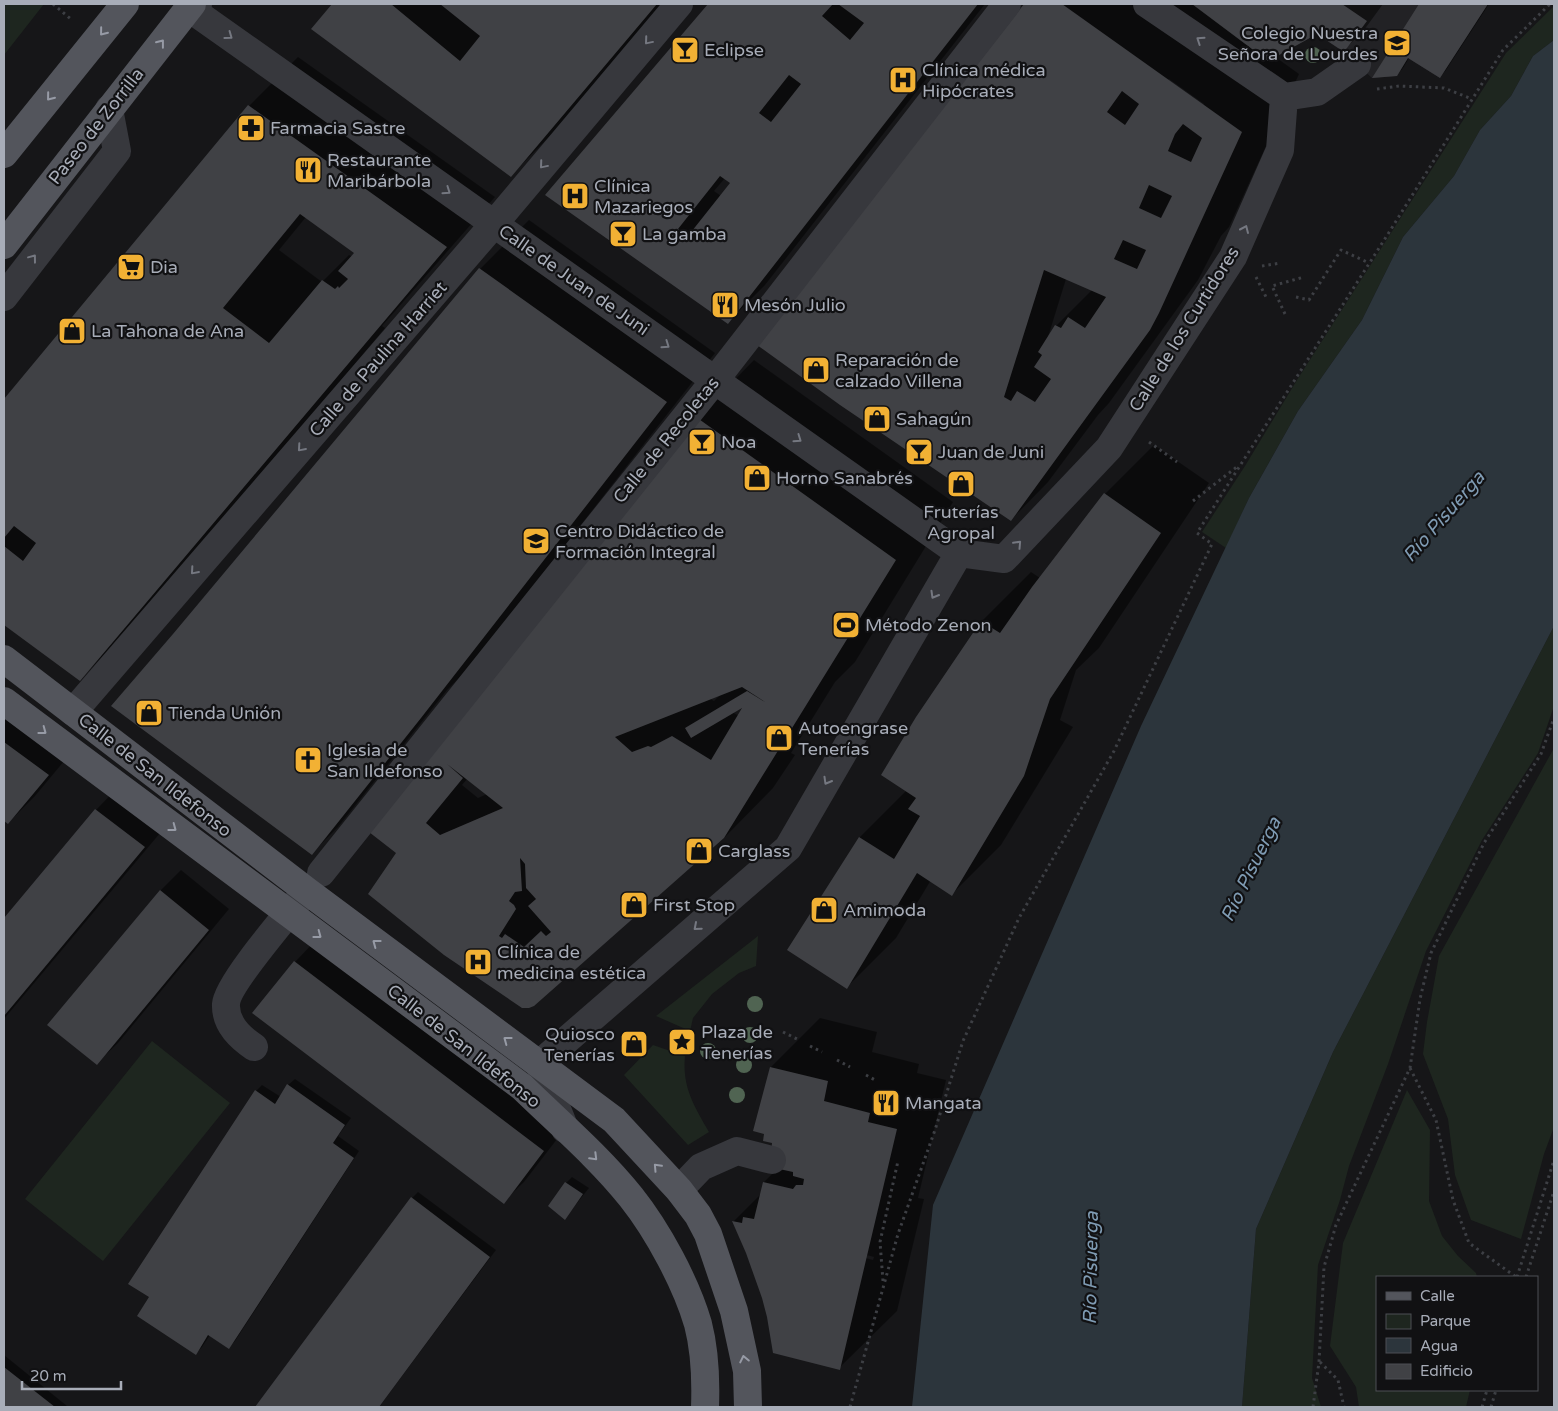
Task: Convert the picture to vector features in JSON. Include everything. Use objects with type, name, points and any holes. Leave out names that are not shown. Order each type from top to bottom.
[{"type":"main road","points":[[4,154],[124,4]]},
{"type":"main road","name":"Paseo de Zorrilla","points":[[4,245],[191,5]]},
{"type":"main road","name":"Calle de San Ildefonso","points":[[4,659],[74,712],[314,882],[539,1064],[614,1120],[679,1190],[698,1215],[708,1234],[734,1311],[747,1371],[748,1407]]},
{"type":"main road","name":"Calle de San Ildefonso","points":[[4,702],[522,1087],[597,1159],[631,1197],[645,1216],[667,1253],[694,1310],[703,1355],[705,1407]]},
{"type":"street","name":"Calle de Paulina Harriet","points":[[74,712],[494,224],[679,4]]},
{"type":"street","name":"Calle de Recoletas","points":[[314,882],[715,380],[1007,4]]},
{"type":"street","points":[[1147,4],[1284,97],[1317,92],[1356,64]]},
{"type":"street","name":"Calle de Juan de Juni","points":[[191,5],[494,224],[959,553]]},
{"type":"street","name":"Calle de los Curtidores","points":[[959,553],[1004,559],[1109,448],[1233,257],[1280,150],[1284,97]]},
{"type":"street","points":[[4,296],[117,151],[109,109]]},
{"type":"street","points":[[539,1064],[788,848],[959,553]]},
{"type":"street","points":[[254,1047],[243,1040],[232,1026],[226,1012],[226,1001],[244,970],[314,882]]},
{"type":"street","name":"Calle de San Ildefonso","points":[[539,1064],[565,1128]]},
{"type":"street","points":[[679,1190],[701,1167],[737,1151],[772,1160]]},
{"type":"path","points":[[850,1407],[898,1234],[935,1130],[963,1041],[1019,918],[1114,751],[1212,544],[1197,533],[1503,50],[1550,4]]},
{"type":"path","points":[[1374,89],[1399,86],[1444,88],[1472,99]]},
{"type":"path","points":[[1296,297],[1309,300],[1341,250],[1369,263]]},
{"type":"path","points":[[1258,267],[1281,263]]},
{"type":"path","points":[[1255,276],[1267,299]]},
{"type":"path","points":[[1284,314],[1272,286],[1304,277]]},
{"type":"path","points":[[1147,441],[1177,462]]},
{"type":"path","points":[[1193,501],[1240,464]]},
{"type":"path","points":[[1314,1407],[1319,1362],[1324,1267],[1336,1225],[1410,1068],[1420,999],[1431,953],[1484,843],[1541,754],[1554,718]]},
{"type":"path","points":[[783,1032],[797,1038]]},
{"type":"path","points":[[810,1046],[822,1052]]},
{"type":"path","points":[[837,1060],[850,1067]]},
{"type":"path","points":[[1410,1068],[1436,1120],[1454,1200],[1469,1243],[1516,1276]]},
{"type":"path","points":[[866,1075],[876,1081]]},
{"type":"path","points":[[1517,1276],[1554,1160]]},
{"type":"path","points":[[883,1286],[880,1242],[898,1162]]},
{"type":"path","points":[[1526,1276],[1554,1191]]},
{"type":"path","points":[[1319,1362],[1338,1380],[1344,1407]]},
{"type":"path","points":[[1482,1407],[1487,1391]]},
{"type":"path","points":[[1491,1407],[1496,1391]]},
{"type":"shaded area","name":"Colegio Nuestra Señora de Lourdes","points":[[1192,4],[1488,4],[1440,78],[1408,58],[1397,76],[1372,78],[1344,52],[1317,34],[1268,61]]},
{"type":"green space","points":[[4,4],[44,4],[4,55]]},
{"type":"green space","points":[[1554,6],[1554,40],[1533,56],[1511,96],[1480,130],[1454,176],[1403,237],[1362,320],[1298,411],[1249,498],[1226,548],[1202,532],[1506,53]]},
{"type":"green space","points":[[1554,626],[1554,706],[1538,753],[1482,840],[1426,951],[1388,1064],[1349,1166],[1340,1200],[1318,1265],[1312,1378],[1321,1407],[1242,1407],[1256,1229],[1333,1052]]},
{"type":"green space","points":[[1554,748],[1554,1127],[1544,1154],[1521,1239],[1471,1220],[1455,1175],[1448,1119],[1423,1054],[1439,956]]},
{"type":"green space","points":[[758,936],[756,966],[739,973],[712,994],[693,1018],[690,1031],[656,1016]]},
{"type":"green space","points":[[152,1041],[230,1103],[103,1261],[25,1199]]},
{"type":"green space","points":[[653,1045],[685,1056],[687,1087],[694,1105],[709,1132],[688,1145],[624,1075]]},
{"type":"green space","points":[[1407,1090],[1430,1130],[1429,1201],[1442,1236],[1477,1276],[1376,1276],[1376,1391],[1470,1391],[1466,1407],[1359,1407],[1356,1387],[1330,1346],[1343,1243]]},
{"type":"water","name":"Río Pisuerga","points":[[1554,40],[1554,626],[1333,1052],[1256,1229],[1242,1407],[912,1407],[933,1205],[1141,726],[1249,498],[1298,411],[1362,320],[1403,237],[1454,176],[1480,130],[1511,96],[1533,56]]},
{"type":"building","points":[[332,4],[391,4],[460,61],[480,36],[440,4],[657,4],[511,177],[311,29]]},
{"type":"building","points":[[708,4],[833,4],[822,16],[850,40],[864,23],[838,4],[978,4],[728,324],[545,195]],"holes":[[[789,75],[801,84],[771,122],[759,113]],[[720,176],[730,183],[688,236],[678,229]]]},
{"type":"building","points":[[1024,4],[1062,4],[1242,132],[1150,330],[1011,521],[840,405],[757,345]],"holes":[[[1122,91],[1139,104],[1125,125],[1107,112]],[[1183,124],[1202,138],[1191,162],[1168,151],[1175,134]],[[1149,185],[1172,196],[1161,218],[1139,208]],[[1123,240],[1146,250],[1137,269],[1114,259]],[[1044,270],[1106,297],[1085,328],[1068,317],[1061,328],[1055,325],[1038,352],[1042,355],[1034,367],[1051,379],[1035,402],[1017,391],[1011,401],[1004,397]]]},
{"type":"building","points":[[1192,4],[1342,4],[1367,21],[1344,52],[1317,34],[1268,61]]},
{"type":"building","points":[[1419,4],[1488,4],[1440,78],[1408,58],[1397,76],[1372,78]]},
{"type":"building","points":[[248,105],[447,247],[80,681],[4,625],[4,546],[23,561],[36,543],[14,526],[4,538],[4,399]],"holes":[[[300,214],[354,253],[338,271],[348,279],[339,288],[338,286],[335,289],[322,280],[269,343],[223,308]]]},
{"type":"building","points":[[479,268],[667,402],[312,855],[111,706]]},
{"type":"building","points":[[696,417],[896,560],[724,838],[534,1006],[522,1008],[444,955],[368,894],[396,853],[369,832]],"holes":[[[742,687],[765,702],[747,691],[685,728],[691,738],[742,708],[711,760],[672,736],[651,747],[648,746],[632,752],[615,737]],[[447,764],[503,808],[440,835],[426,823],[463,778]],[[520,858],[525,864],[526,888],[536,899],[528,906],[551,932],[546,936],[541,931],[524,947],[505,934],[502,938],[499,936],[516,909],[509,901],[515,892],[522,891]]]},
{"type":"building","points":[[1104,493],[1161,533],[1050,699],[1024,776],[952,896],[917,873],[847,989],[787,950],[859,837],[894,859],[920,816],[908,809],[916,798],[881,775],[916,717],[981,621],[1000,633],[1032,587]]},
{"type":"building","points":[[4,742],[49,775],[8,824],[4,821]]},
{"type":"building","points":[[95,809],[145,847],[4,1016],[4,918]]},
{"type":"building","points":[[160,890],[209,930],[97,1065],[47,1025]]},
{"type":"building","points":[[294,961],[544,1151],[504,1204],[252,1013]]},
{"type":"building","points":[[770,1067],[828,1081],[824,1101],[870,1113],[868,1122],[897,1129],[840,1370],[773,1353],[762,1298],[732,1221],[742,1223],[743,1217],[754,1219],[763,1182],[793,1189],[796,1185],[803,1185],[804,1179],[793,1176],[793,1172],[770,1167],[772,1143],[763,1141],[764,1134],[753,1131]]},
{"type":"building","points":[[287,1084],[345,1125],[333,1143],[354,1158],[229,1349],[208,1335],[196,1355],[137,1316],[149,1297],[128,1284],[255,1090],[275,1104]]},
{"type":"building","points":[[565,1182],[583,1194],[565,1220],[548,1206]]},
{"type":"building","points":[[411,1197],[490,1257],[379,1407],[255,1407]]},
{"type":"building","points":[[4,1367],[55,1407],[4,1407]]},
{"type":"place","name":"Colegio Nuestra Señora de Lourdes","points":[[1397,43]]},
{"type":"place","name":"Eclipse","points":[[685,50]]},
{"type":"place","name":"Clínica médica Hipócrates","points":[[903,80]]},
{"type":"place","name":"Farmacia Sastre","points":[[251,128]]},
{"type":"place","name":"Restaurante Maribárbola","points":[[308,170]]},
{"type":"place","name":"Clínica Mazariegos","points":[[575,196]]},
{"type":"place","name":"La gamba","points":[[623,234]]},
{"type":"place","name":"Dia","points":[[131,267]]},
{"type":"place","name":"Mesón Julio","points":[[725,305]]},
{"type":"place","name":"La Tahona de Ana","points":[[72,331]]},
{"type":"place","name":"Reparación de calzado Villena","points":[[816,370]]},
{"type":"place","name":"Sahagún","points":[[877,419]]},
{"type":"place","name":"Noa","points":[[702,442]]},
{"type":"place","name":"Juan de Juni","points":[[919,452]]},
{"type":"place","name":"Horno Sanabrés","points":[[757,478]]},
{"type":"place","name":"Fruterías Agropal","points":[[961,484]]},
{"type":"place","name":"Centro Didáctico de Formación Integral","points":[[536,541]]},
{"type":"place","name":"Método Zenon","points":[[846,625]]},
{"type":"place","name":"Tienda Unión","points":[[149,713]]},
{"type":"place","name":"Autoengrase Tenerías","points":[[779,738]]},
{"type":"place","name":"Iglesia de San Ildefonso","points":[[308,760]]},
{"type":"place","name":"Carglass","points":[[699,851]]},
{"type":"place","name":"First Stop","points":[[634,905]]},
{"type":"place","name":"Amimoda","points":[[824,910]]},
{"type":"place","name":"Clínica de medicina estética","points":[[478,962]]},
{"type":"place","name":"Plaza de Tenerías","points":[[682,1042]]},
{"type":"place","name":"Quiosco Tenerías","points":[[634,1044]]},
{"type":"place","name":"Mangata","points":[[886,1103]]}]
